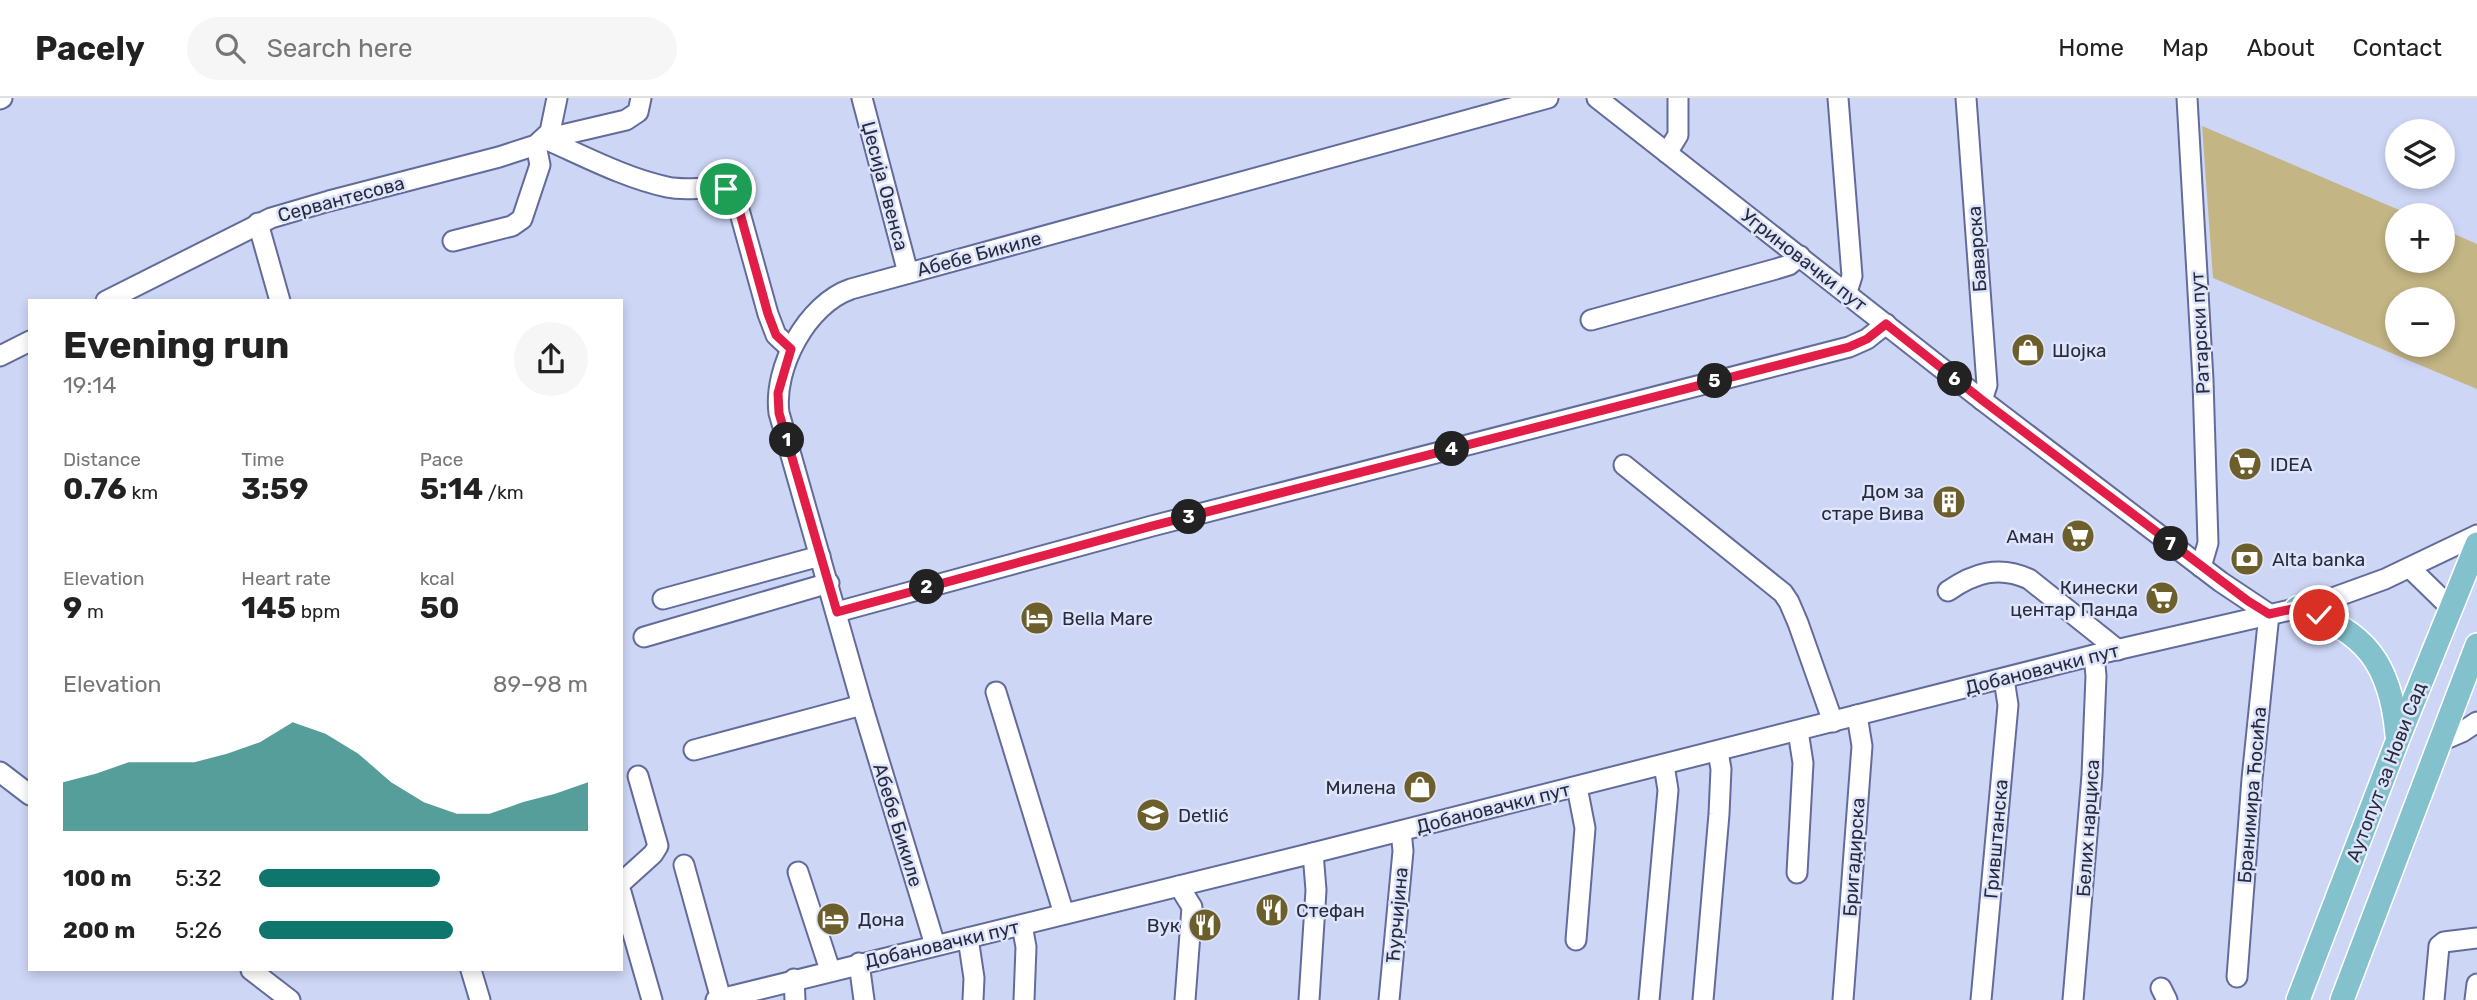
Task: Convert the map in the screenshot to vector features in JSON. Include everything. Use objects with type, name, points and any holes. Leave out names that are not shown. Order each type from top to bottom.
[{"type":"main road","name":"Аутопут за Нови Сад","points":[[2298,1000],[2398,739],[2477,544]]},
{"type":"main road","points":[[2297,608],[2319,615],[2348,632],[2370,652],[2380,665],[2390,690],[2398,739]]},
{"type":"main road","name":"Аутопут за Нови Сад","points":[[2342,1000],[2477,645]]},
{"type":"street","points":[[453,241],[512,226],[522,219],[540,165],[541,142],[550,132],[557,98]]},
{"type":"street","name":"Сервантесова","points":[[110,299],[258,223],[290,211],[626,120],[638,112],[641,98]]},
{"type":"street","name":"Џесија Овенса","points":[[862,98],[908,273]]},
{"type":"street","name":"Абебе Бикиле","points":[[935,945],[862,705],[779,413],[778,393],[791,349],[804,329],[830,298],[851,289],[1548,98]]},
{"type":"street","name":"Угриновачки пут","points":[[1597,98],[1982,400],[2201,567],[2269,614]]},
{"type":"street","points":[[1667,153],[1678,135],[1678,98]]},
{"type":"street","points":[[1838,98],[1852,276],[1847,292]]},
{"type":"street","name":"Баварска","points":[[1966,98],[1987,384],[1982,400]]},
{"type":"street","name":"Ратарски пут","points":[[2187,98],[2203,380],[2208,529],[2208,543],[2201,567]]},
{"type":"street","points":[[541,142],[664,186],[677,189],[715,188],[732,192],[768,314],[776,335],[791,349]]},
{"type":"street","points":[[258,223],[279,299]]},
{"type":"street","points":[[1591,320],[1776,269],[1789,265],[1800,256]]},
{"type":"street","points":[[837,612],[1152,526],[1849,347],[1867,339],[1886,324]]},
{"type":"street","points":[[0,356],[28,342]]},
{"type":"street","points":[[1624,465],[1783,593],[1798,623],[1833,722]]},
{"type":"street","points":[[2269,614],[2342,596],[2410,568],[2477,535]]},
{"type":"street","points":[[663,599],[820,556]]},
{"type":"street","points":[[2410,568],[2452,609]]},
{"type":"street","points":[[1948,591],[1959,583],[1984,573],[2015,573],[2029,579],[2118,649]]},
{"type":"street","points":[[644,637],[829,583]]},
{"type":"street","name":"Добановачки пут","points":[[718,999],[1718,752],[2118,649],[2269,614]]},
{"type":"street","name":"Бранимира Ћосића","points":[[2237,977],[2252,779],[2269,614]]},
{"type":"street","name":"Белих нарциса","points":[[2073,1000],[2092,775],[2096,676],[2094,655]]},
{"type":"street","name":"Гривштанска","points":[[1981,1000],[2008,705],[2004,678]]},
{"type":"street","points":[[996,692],[1064,914]]},
{"type":"street","points":[[694,750],[862,705]]},
{"type":"street","name":"Бригадирска","points":[[1843,1000],[1862,746],[1857,715]]},
{"type":"street","points":[[2441,741],[2477,722]]},
{"type":"street","points":[[1797,873],[1804,763],[1798,730]]},
{"type":"street","points":[[1703,1000],[1719,814],[1721,769],[1718,752]]},
{"type":"street","points":[[1649,1000],[1668,790],[1664,765]]},
{"type":"street","points":[[0,772],[25,786]]},
{"type":"street","points":[[623,882],[658,846],[638,776]]},
{"type":"street","points":[[1576,940],[1584,828],[1577,787]]},
{"type":"street","name":"Ћурчијина","points":[[1389,1000],[1403,851],[1401,831]]},
{"type":"street","points":[[1310,1000],[1316,890],[1313,853]]},
{"type":"street","points":[[684,865],[718,999]]},
{"type":"street","points":[[798,872],[830,970]]},
{"type":"street","points":[[1179,886],[1192,907],[1185,1000]]},
{"type":"street","points":[[623,899],[652,1000]]},
{"type":"street","points":[[1023,925],[1026,947],[1024,1000]]},
{"type":"street","points":[[968,938],[974,978],[973,1000]]},
{"type":"street","points":[[2434,1000],[2440,946],[2444,942],[2477,938]]},
{"type":"street","points":[[859,963],[864,1000]]},
{"type":"street","points":[[252,971],[290,1000]]},
{"type":"street","points":[[471,971],[480,1000]]},
{"type":"street","points":[[794,979],[795,1000]]},
{"type":"street","points":[[2475,1000],[2477,984]]},
{"type":"shaded area","points":[[2202,126],[2385,204],[2385,273],[2455,273],[2455,234],[2477,244],[2477,389],[2401,357],[2455,357],[2455,287],[2385,287],[2385,350],[2213,278]]},
{"type":"place","name":"Шојка","points":[[2028,350]]},
{"type":"place","name":"IDEA","points":[[2245,464]]},
{"type":"place","name":"Дом за старе Вива","points":[[1949,502]]},
{"type":"place","name":"Аман","points":[[2078,536]]},
{"type":"place","name":"Alta banka","points":[[2247,559]]},
{"type":"place","name":"Кинески центар Панда","points":[[2162,598]]},
{"type":"place","name":"Bella Mare","points":[[1037,618]]},
{"type":"place","name":"Милена","points":[[1420,787]]},
{"type":"place","name":"Detlić","points":[[1153,815]]},
{"type":"place","name":"Стефан","points":[[1272,910]]},
{"type":"place","name":"Дона","points":[[833,919]]},
{"type":"place","name":"Вук","points":[[1205,925]]},
{"type":"route","points":[[726,189],[732,192],[738,206],[776,335],[791,349],[777,402],[837,612],[1152,526],[1849,347],[1867,339],[1886,324],[2248,601],[2269,614],[2297,608],[2319,615]]}]
